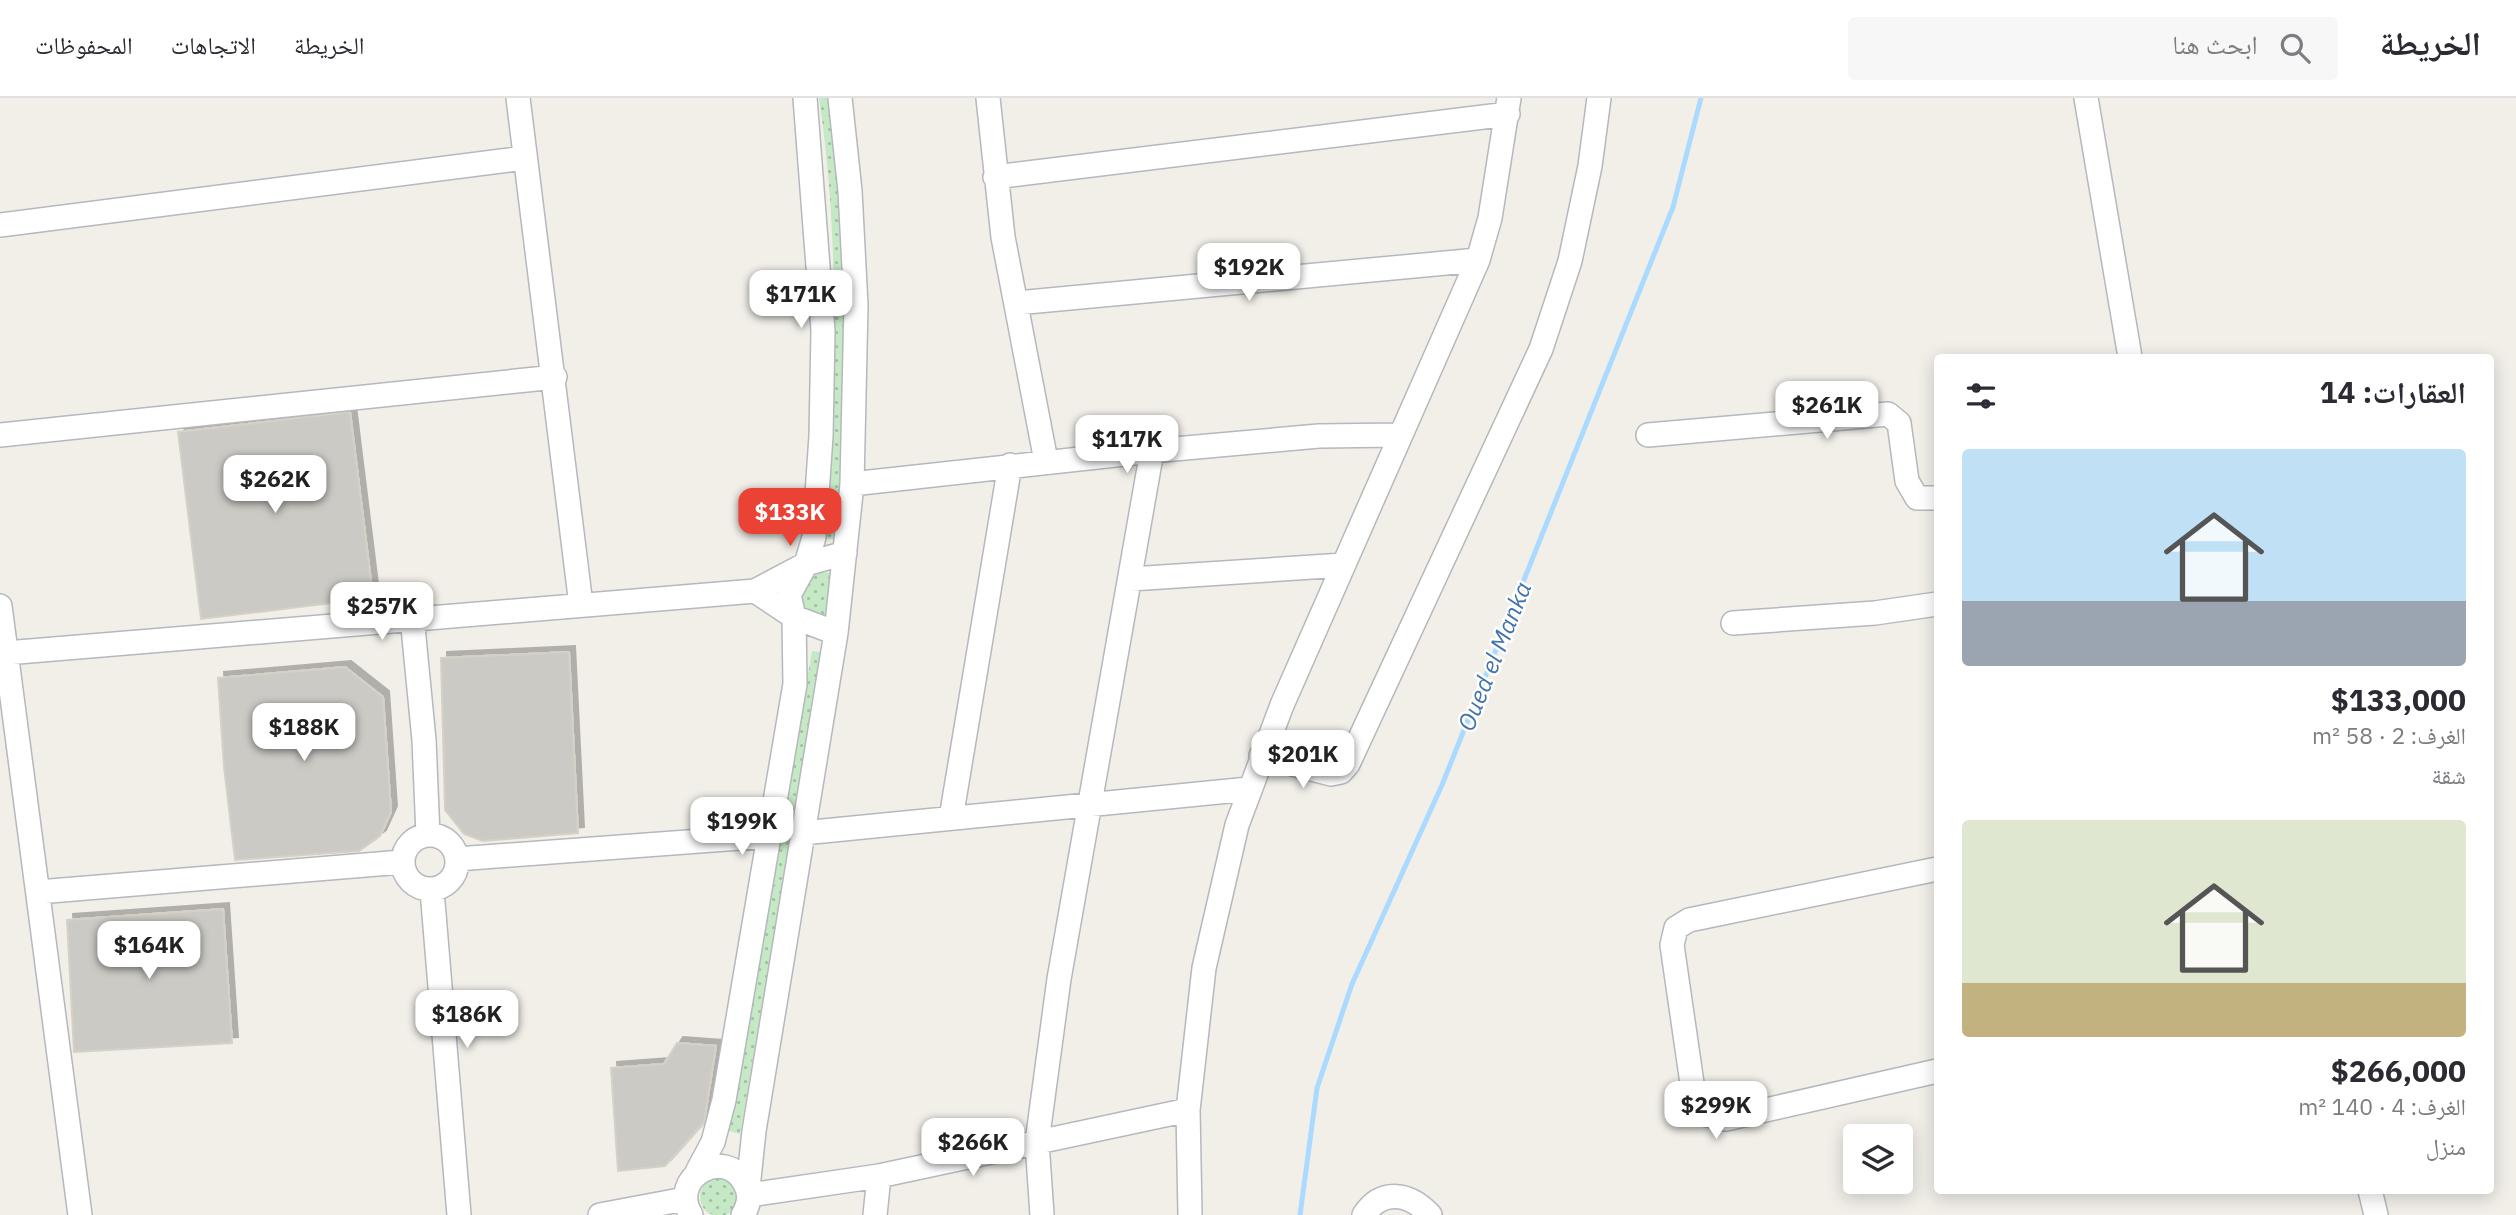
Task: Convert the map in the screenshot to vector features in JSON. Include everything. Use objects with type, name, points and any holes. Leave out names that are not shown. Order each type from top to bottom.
[{"type":"street","points":[[518,98],[555,377],[581,605]]},
{"type":"street","points":[[600,1215],[688,1207],[690,1180],[697,1172],[720,1122],[795,684],[794,617],[789,596],[806,564],[814,537],[818,494],[823,331],[805,98]]},
{"type":"street","points":[[747,1199],[754,1131],[836,632],[852,484],[856,305],[850,191],[840,98]]},
{"type":"street","points":[[988,98],[995,177],[1046,461]]},
{"type":"street","points":[[1261,756],[1331,775],[1341,772],[1348,764],[1524,388],[1549,326],[1578,224],[1599,98]]},
{"type":"street","points":[[2086,98],[2129,354]]},
{"type":"street","points":[[995,177],[1508,106],[1490,218],[1478,260],[1343,565],[1249,789],[1219,894],[1204,968],[1188,1110],[1190,1215]]},
{"type":"street","points":[[0,225],[525,158]]},
{"type":"street","points":[[1016,303],[1478,260]]},
{"type":"street","points":[[0,435],[555,377]]},
{"type":"street","points":[[1648,435],[1888,414],[1899,423],[1909,489],[1917,498],[1934,498]]},
{"type":"street","points":[[852,484],[1046,461],[1319,436],[1400,435]]},
{"type":"street","points":[[1042,1215],[1037,1142],[1059,979],[1152,451]]},
{"type":"street","points":[[951,818],[1010,465]]},
{"type":"street","points":[[6,653],[412,617],[755,591],[806,564],[845,554]]},
{"type":"street","points":[[1131,579],[1343,565]]},
{"type":"street","points":[[755,591],[794,617],[836,632]]},
{"type":"street","points":[[1733,623],[1875,613],[1934,604]]},
{"type":"street","points":[[0,606],[80,1215]]},
{"type":"street","points":[[412,617],[424,740],[428,835]]},
{"type":"street","points":[[0,718],[10,695]]},
{"type":"street","points":[[803,833],[1249,789]]},
{"type":"street","points":[[428,835],[450,843],[457,859],[451,880],[432,890],[411,882],[402,862],[408,845],[417,838],[428,835]]},
{"type":"street","points":[[457,859],[768,836]]},
{"type":"street","points":[[38,892],[402,862]]},
{"type":"street","points":[[1934,870],[1689,920],[1676,928],[1672,945],[1694,1097],[1704,1114],[1726,1119],[1934,1072]]},
{"type":"street","points":[[432,890],[459,1215]]},
{"type":"street","points":[[747,1199],[879,1176],[1188,1110]]},
{"type":"street","points":[[697,1172],[720,1166],[732,1169],[747,1199]]},
{"type":"street","points":[[875,1215],[879,1176]]},
{"type":"street","points":[[2371,1194],[2376,1215]]},
{"type":"street","points":[[1364,1215],[1373,1202],[1389,1196],[1408,1199],[1430,1215]]},
{"type":"green space","points":[[819,98],[828,98],[837,172],[845,284],[846,359],[836,539],[825,539],[834,318],[831,208]]},
{"type":"green space","points":[[834,573],[827,618],[806,612],[799,603],[810,574]]},
{"type":"green space","points":[[812,651],[822,652],[740,1134],[729,1131]]},
{"type":"green space","points":[[719,1178],[732,1184],[738,1197],[732,1210],[719,1216],[706,1210],[700,1197],[706,1184]]},
{"type":"building","points":[[350,412],[373,598],[201,619],[178,432]]},
{"type":"building","points":[[569,652],[578,833],[483,841],[464,834],[445,810],[441,658]]},
{"type":"building","points":[[345,667],[383,697],[391,812],[380,836],[359,851],[235,860],[224,767],[218,678]]},
{"type":"building","points":[[223,909],[232,1043],[74,1052],[67,920]]},
{"type":"building","points":[[677,1043],[716,1046],[704,1122],[665,1166],[618,1171],[611,1068],[664,1064]]},
{"type":"waterway","name":"Oued el Manka","points":[[1300,1215],[1317,1088],[1352,984],[1442,785],[1673,207],[1701,98]]}]
